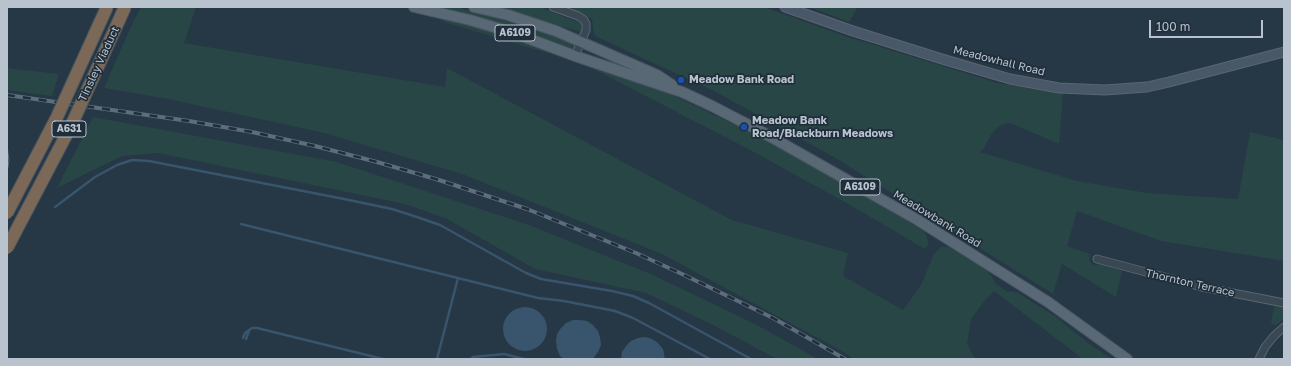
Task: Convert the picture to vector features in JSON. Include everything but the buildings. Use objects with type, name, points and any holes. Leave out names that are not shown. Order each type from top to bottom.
[{"type":"highway","name":"Tinsley Viaduct","points":[[7,204],[54,115],[102,7]]},
{"type":"highway","name":"Tinsley Viaduct","points":[[7,213],[57,117],[107,7]]},
{"type":"highway","name":"Tinsley Viaduct","points":[[7,240],[67,125],[119,7]]},
{"type":"highway","name":"Tinsley Viaduct","points":[[7,248],[71,126],[125,7]]},
{"type":"main road","name":"A6109","points":[[474,7],[508,15],[556,30],[657,75],[682,92]]},
{"type":"main road","name":"A6109","points":[[419,8],[470,20],[514,33],[575,56],[682,92]]},
{"type":"main road","name":"Meadowbank Road","points":[[682,92],[764,133],[916,219],[1048,302],[1127,359]]},
{"type":"street","points":[[553,7],[578,16],[584,20],[586,24],[586,30],[575,56]]},
{"type":"street","name":"Meadowhall Road","points":[[785,7],[853,32],[942,59],[1010,79],[1059,88],[1105,90],[1147,87],[1176,81],[1284,52]]},
{"type":"street","name":"Thornton Terrace","points":[[1097,259],[1202,287],[1284,303]]},
{"type":"street","points":[[1259,359],[1265,347],[1284,327]]},
{"type":"green space","points":[[141,7],[196,7],[184,43],[445,87],[447,68],[732,220],[848,253],[843,276],[903,310],[921,285],[934,254],[941,247],[948,247],[984,267],[996,284],[1008,292],[1012,291],[1018,293],[1055,316],[1088,343],[1112,359],[1083,359],[994,291],[971,319],[967,344],[975,359],[854,359],[842,351],[662,254],[462,174],[324,133],[168,99],[104,88]]},
{"type":"green space","points":[[437,7],[456,7],[495,17],[556,36],[576,44],[573,49],[477,16]]},
{"type":"green space","points":[[495,7],[540,7],[582,24],[581,32]]},
{"type":"green space","points":[[563,7],[764,7],[845,36],[998,83],[1063,94],[1059,144],[1010,123],[1004,124],[997,128],[980,152],[1077,181],[1147,193],[1238,199],[1250,132],[1284,140],[1284,261],[1161,241],[1077,211],[1067,246],[1090,254],[1089,260],[1095,265],[1101,264],[1122,271],[1116,297],[1062,264],[1053,294],[839,160],[714,91],[597,37],[594,34],[592,19]]},
{"type":"green space","points":[[809,7],[858,7],[849,22]]},
{"type":"green space","points":[[446,20],[459,22],[513,37],[666,92],[793,154],[922,230],[926,235],[928,245],[925,249],[850,205],[750,150],[584,64],[441,21]]},
{"type":"green space","points":[[7,68],[59,74],[52,96],[7,90]]},
{"type":"green space","points":[[93,117],[337,162],[529,225],[653,275],[755,324],[818,359],[777,359],[715,326],[646,293],[535,269],[447,219],[405,204],[158,153],[122,156],[57,188]]},
{"type":"green space","points":[[1274,305],[1284,308],[1284,319],[1276,325],[1271,324]]},
{"type":"water","points":[[521,307],[529,307],[534,308],[541,313],[546,320],[546,338],[541,345],[534,350],[521,351],[513,348],[506,341],[503,333],[503,325],[506,317],[513,310]]},
{"type":"water","points":[[573,320],[587,321],[598,331],[601,345],[593,359],[564,359],[560,356],[557,349],[557,334],[566,323]]},
{"type":"water","points":[[645,337],[658,343],[663,349],[665,359],[621,359],[622,352],[631,341]]},
{"type":"waterway","points":[[55,207],[95,177],[117,165],[132,160],[149,161],[392,209],[440,225],[526,273],[541,279],[633,296],[649,303],[751,359]]},
{"type":"waterway","points":[[241,224],[538,298],[564,301],[615,311],[633,318],[710,359]]},
{"type":"waterway","points":[[437,359],[458,278]]},
{"type":"waterway","points":[[243,338],[245,333],[252,328],[257,328],[383,359]]},
{"type":"waterway","points":[[246,339],[249,331]]},
{"type":"waterway","points":[[471,359],[473,357],[504,354],[524,359]]},
{"type":"tram line","points":[[7,145],[9,161],[7,172]]},
{"type":"railway","points":[[7,95],[189,121],[252,132],[315,146],[439,180],[527,209],[636,253],[773,318],[845,359]]},
{"type":"place","name":"Meadow Bank Road","points":[[681,80]]},
{"type":"place","name":"Meadow Bank Road/Blackburn Meadows","points":[[744,127]]}]
